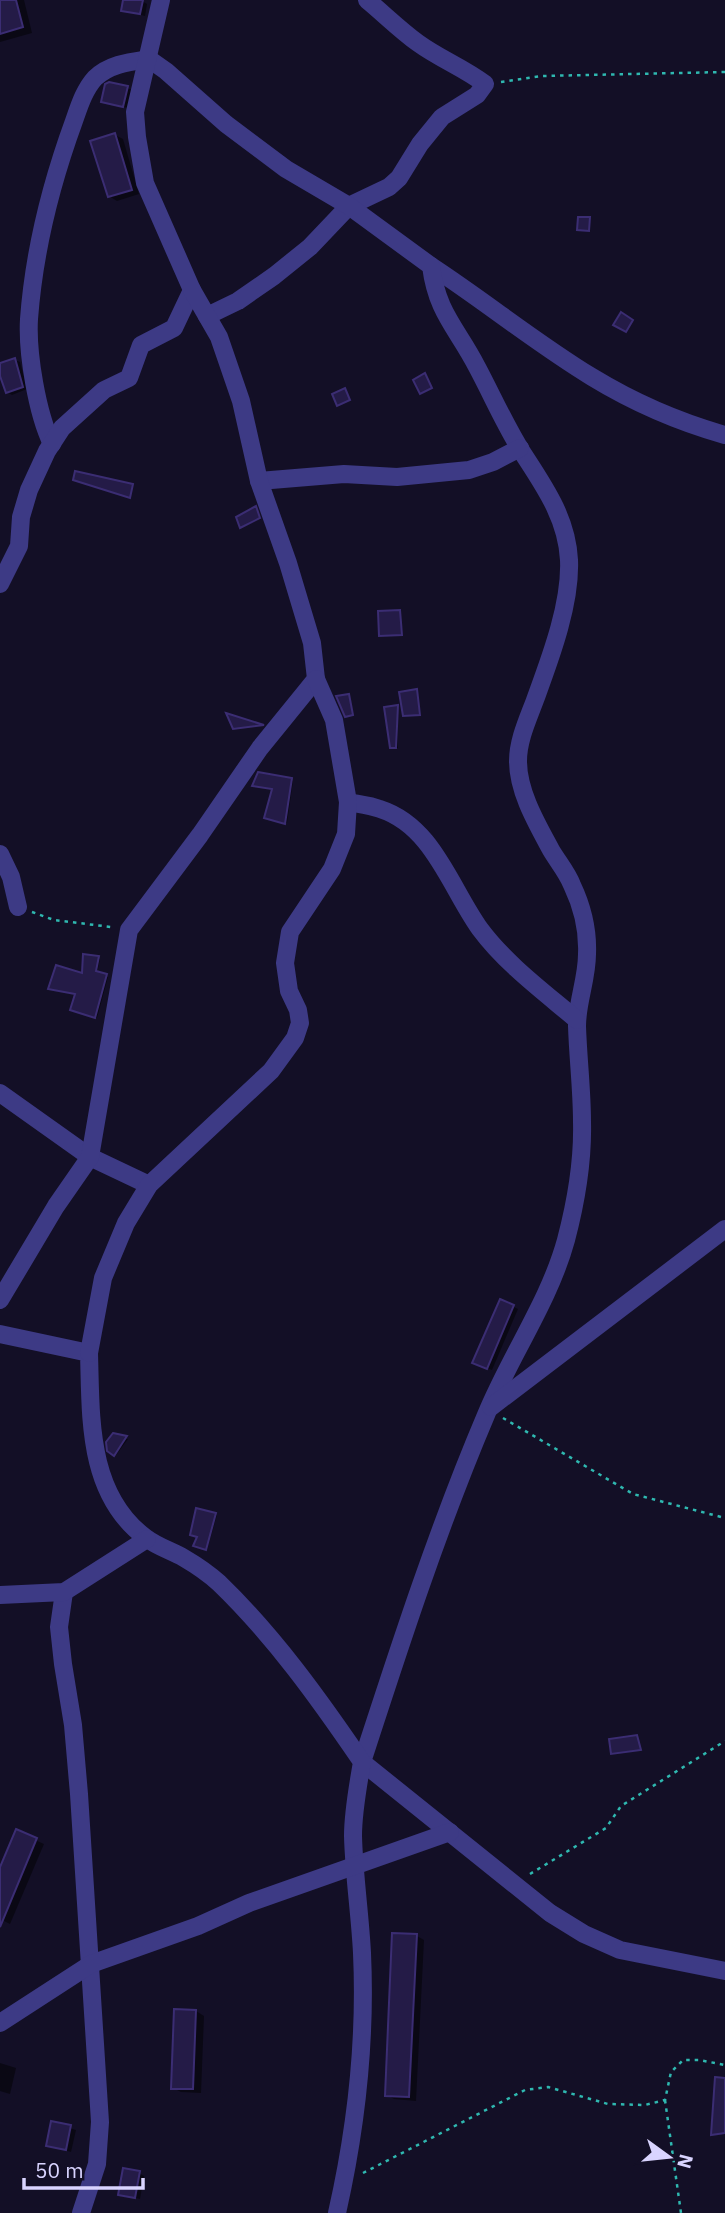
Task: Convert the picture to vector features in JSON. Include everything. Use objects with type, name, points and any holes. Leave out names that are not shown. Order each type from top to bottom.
[{"type":"street","points":[[162,0],[135,112],[145,183],[192,290],[219,337],[241,401],[259,481],[312,643],[316,679],[334,720],[348,802],[346,834],[332,869],[290,932],[285,963],[289,990],[298,1010],[300,1023],[295,1038],[271,1071],[149,1185],[126,1223],[103,1278],[89,1353],[92,1436],[100,1469],[114,1504],[147,1539],[185,1558],[218,1582],[298,1670],[362,1762],[550,1913],[584,1934],[620,1950],[725,1971]]},
{"type":"street","points":[[207,316],[239,301],[274,276],[310,247],[349,206],[389,187],[399,178],[420,144],[442,117],[477,95],[485,84],[471,73],[417,43],[367,0]]},
{"type":"street","points":[[52,444],[44,429],[33,376],[29,321],[39,247],[58,163],[82,98],[92,81],[104,70],[118,64],[149,59],[226,124],[286,169],[349,206],[593,378],[643,404],[725,435]]},
{"type":"street","points":[[337,2213],[355,2113],[360,2030],[362,1955],[355,1866],[355,1807],[362,1762],[424,1574],[488,1409],[539,1306],[568,1232],[579,1182],[582,1125],[577,1020],[586,982],[583,916],[571,882],[551,850],[526,797],[518,762],[523,735],[554,649],[564,604],[569,561],[562,522],[549,491],[520,448],[474,360],[445,317],[434,290],[432,266]]},
{"type":"street","points":[[0,584],[19,546],[21,517],[29,490],[62,428],[104,390],[129,377],[141,345],[174,328],[192,290]]},
{"type":"street","points":[[259,481],[344,474],[397,477],[469,470],[493,462],[520,448]]},
{"type":"street","points":[[0,1300],[56,1206],[90,1157],[129,930],[200,835],[260,748],[316,679]]},
{"type":"street","points":[[348,802],[381,809],[408,825],[427,842],[480,929],[527,978],[577,1020]]},
{"type":"street","points":[[0,854],[11,877],[18,906]]},
{"type":"street","points":[[0,1093],[90,1157],[149,1185]]},
{"type":"street","points":[[488,1409],[725,1229]]},
{"type":"street","points":[[0,1334],[89,1353]]},
{"type":"street","points":[[0,1595],[64,1592],[147,1539]]},
{"type":"street","points":[[64,1592],[60,1627],[73,1725],[100,2122],[97,2164],[81,2213]]},
{"type":"street","points":[[0,2023],[91,1964],[198,1927],[249,1903],[450,1832]]},
{"type":"path","points":[[485,84],[541,76],[725,72]]},
{"type":"path","points":[[18,906],[54,920],[129,930]]},
{"type":"path","points":[[488,1409],[633,1494],[725,1518]]},
{"type":"path","points":[[515,1883],[606,1828],[621,1806],[725,1741]]},
{"type":"path","points":[[681,2213],[665,2100],[671,2072],[683,2060],[725,2065]]},
{"type":"path","points":[[344,2183],[526,2090],[548,2087],[608,2104],[645,2105],[665,2100]]},
{"type":"building","points":[[0,0],[16,0],[23,27],[0,34]]},
{"type":"building","points":[[123,0],[143,0],[140,14],[121,11]]},
{"type":"building","points":[[109,82],[128,86],[123,107],[101,102],[105,84]]},
{"type":"building","points":[[115,133],[132,190],[108,197],[90,141]]},
{"type":"building","points":[[578,217],[590,217],[589,231],[577,230]]},
{"type":"building","points":[[621,312],[633,320],[626,332],[613,325]]},
{"type":"building","points":[[15,358],[23,387],[6,393],[0,376],[0,363]]},
{"type":"building","points":[[425,373],[432,388],[420,394],[413,380]]},
{"type":"building","points":[[345,388],[350,400],[337,406],[332,394]]},
{"type":"building","points":[[75,471],[133,484],[130,498],[73,480]]},
{"type":"building","points":[[256,506],[260,518],[240,528],[236,517]]},
{"type":"building","points":[[400,610],[402,635],[379,636],[378,611]]},
{"type":"building","points":[[417,689],[420,715],[403,716],[399,692]]},
{"type":"building","points":[[349,694],[353,715],[345,717],[336,696]]},
{"type":"building","points":[[398,705],[396,748],[390,748],[384,707]]},
{"type":"building","points":[[226,713],[264,725],[233,729]]},
{"type":"building","points":[[258,772],[292,778],[285,824],[264,818],[272,789],[252,786]]},
{"type":"building","points":[[83,954],[99,956],[96,971],[107,974],[95,1018],[70,1010],[75,994],[48,989],[56,965],[82,973]]},
{"type":"building","points":[[500,1299],[514,1305],[487,1369],[472,1363]]},
{"type":"building","points":[[113,1433],[127,1436],[114,1456],[107,1451],[106,1442]]},
{"type":"building","points":[[196,1508],[216,1513],[206,1550],[193,1546],[197,1537],[190,1535]]},
{"type":"building","points":[[637,1735],[641,1750],[611,1754],[609,1739]]},
{"type":"building","points":[[16,1829],[37,1838],[0,1927],[0,1867]]},
{"type":"building","points":[[392,1933],[417,1934],[409,2097],[385,2096]]},
{"type":"building","points":[[174,2009],[196,2010],[193,2089],[171,2089]]},
{"type":"building","points":[[715,2077],[725,2078],[725,2133],[711,2135]]},
{"type":"building","points":[[51,2121],[71,2125],[66,2150],[46,2146]]},
{"type":"building","points":[[123,2168],[140,2171],[135,2198],[118,2195]]}]
